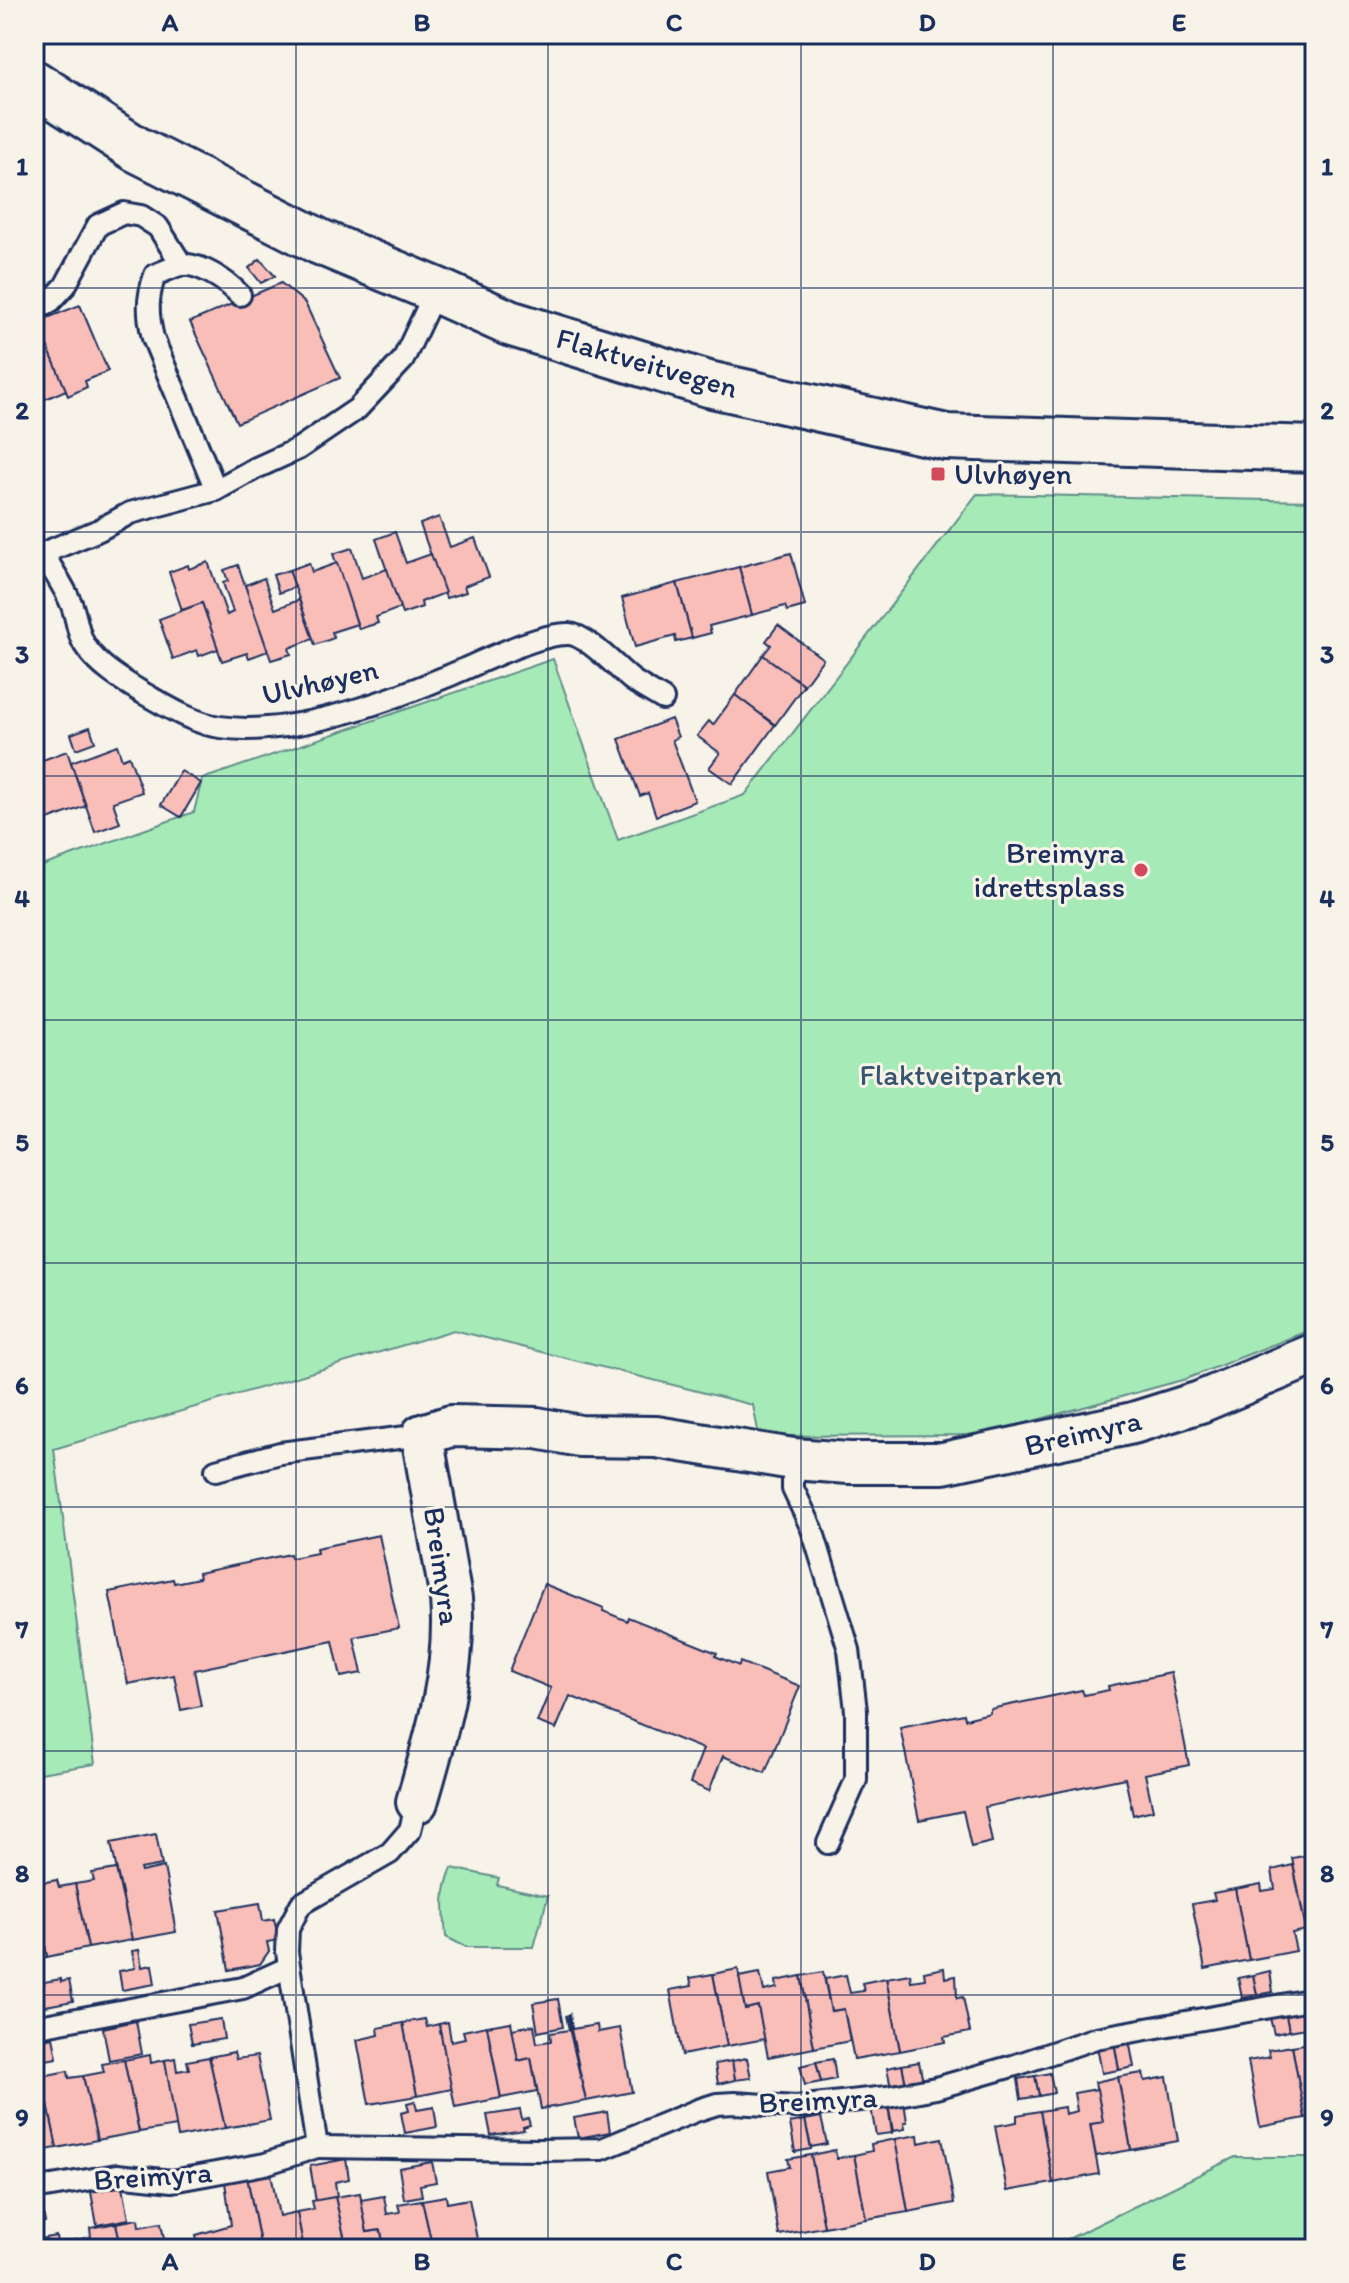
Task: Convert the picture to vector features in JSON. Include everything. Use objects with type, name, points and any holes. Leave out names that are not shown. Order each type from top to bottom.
[{"type":"main road","name":"Flaktveitvegen","points":[[34,83],[136,149],[320,242],[509,323],[678,376],[946,437],[1315,449]]},
{"type":"street","name":"Breimyra","points":[[417,1802],[450,1663],[454,1626],[422,1435],[451,1426],[537,1428],[580,1436],[656,1437],[793,1459],[849,1463],[943,1463],[1133,1423],[1200,1402],[1315,1354]]},
{"type":"lane","points":[[34,311],[51,301],[65,286],[98,225],[124,213],[141,216],[158,227],[182,265]]},
{"type":"lane","points":[[216,490],[153,338],[147,312],[148,296],[155,275],[182,265],[191,265],[228,281],[240,295]]},
{"type":"lane","name":"Ulvhøyen","points":[[436,290],[403,360],[357,409],[298,449],[216,490],[130,513],[38,556],[71,603],[85,647],[131,686],[200,722],[220,727],[266,729],[288,726],[367,706],[540,639],[570,634],[583,639],[633,681],[663,699]]},
{"type":"lane","name":"Breimyra","points":[[216,1470],[280,1453],[422,1435]]},
{"type":"lane","points":[[793,1459],[793,1489],[812,1529],[849,1650],[856,1711],[856,1780],[828,1843]]},
{"type":"lane","name":"Breimyra","points":[[317,2147],[289,1967],[288,1929],[301,1904],[390,1853],[410,1830],[417,1802]]},
{"type":"lane","points":[[34,2027],[243,1988],[289,1967]]},
{"type":"lane","name":"Breimyra","points":[[34,2189],[117,2175],[172,2181],[265,2164],[317,2147],[602,2149],[717,2104],[796,2107],[887,2097],[936,2088],[1096,2038],[1315,1999]]},
{"type":"green space","name":"Flaktveitparken","points":[[977,494],[1315,501],[1315,1328],[1186,1379],[982,1435],[759,1436],[753,1405],[454,1330],[54,1449],[95,1764],[34,1774],[34,869],[194,812],[202,779],[553,659],[618,840],[745,795]]},
{"type":"green space","points":[[452,1868],[499,1878],[497,1885],[548,1896],[534,1947],[466,1947],[446,1937],[445,1894]]},
{"type":"green space","points":[[1235,2157],[1315,2157],[1315,2249],[1048,2249]]},
{"type":"building","points":[[260,259],[275,276],[261,283],[249,268]]},
{"type":"building","points":[[281,283],[305,303],[340,378],[237,423],[190,322]]},
{"type":"building","points":[[80,305],[108,371],[85,381],[87,387],[68,396],[37,322]]},
{"type":"building","points":[[37,322],[66,390],[43,400],[45,405],[34,410],[34,324]]},
{"type":"building","points":[[439,517],[450,547],[475,538],[489,577],[464,586],[466,592],[446,598],[420,524]]},
{"type":"building","points":[[395,532],[406,563],[431,554],[445,593],[421,602],[422,607],[402,614],[376,539]]},
{"type":"building","points":[[352,548],[362,578],[387,569],[400,608],[376,617],[378,623],[359,629],[333,554]]},
{"type":"building","points":[[791,553],[805,606],[787,611],[785,606],[752,615],[739,567]]},
{"type":"building","points":[[208,562],[227,615],[233,612],[223,583],[228,581],[224,570],[238,565],[268,651],[249,658],[247,653],[222,661],[202,603],[182,610],[169,572]]},
{"type":"building","points":[[309,563],[312,572],[337,563],[357,624],[332,632],[334,638],[315,645],[289,570]]},
{"type":"building","points":[[739,567],[752,615],[709,626],[711,633],[692,638],[677,583]]},
{"type":"building","points":[[289,570],[295,587],[279,593],[273,575]]},
{"type":"building","points":[[264,578],[275,609],[299,600],[313,639],[289,648],[291,654],[271,660],[245,585]]},
{"type":"building","points":[[677,583],[692,638],[676,642],[675,636],[635,647],[622,598]]},
{"type":"building","points":[[202,603],[218,649],[199,656],[197,650],[173,659],[159,619]]},
{"type":"building","points":[[778,625],[823,659],[804,685],[763,655],[771,645],[766,641]]},
{"type":"building","points":[[763,655],[804,685],[775,725],[735,695]]},
{"type":"building","points":[[735,695],[775,725],[732,784],[709,768],[720,753],[697,736],[709,721],[713,725]]},
{"type":"building","points":[[671,719],[678,737],[672,740],[695,801],[656,816],[648,793],[640,796],[619,739]]},
{"type":"building","points":[[90,727],[95,742],[76,749],[71,734]]},
{"type":"building","points":[[34,736],[43,760],[67,751],[86,806],[45,821],[34,792]]},
{"type":"building","points":[[117,745],[122,759],[129,756],[142,792],[113,802],[120,823],[95,832],[71,762]]},
{"type":"building","points":[[181,771],[201,783],[181,817],[161,805]]},
{"type":"building","points":[[34,792],[45,821],[34,825]]},
{"type":"building","points":[[379,1535],[399,1628],[354,1637],[362,1673],[341,1677],[333,1641],[194,1670],[201,1706],[181,1710],[174,1675],[128,1684],[109,1592],[173,1579],[174,1583],[199,1578],[198,1573],[290,1554],[291,1558],[317,1553],[316,1548]]},
{"type":"building","points":[[544,1584],[604,1608],[603,1611],[627,1621],[628,1617],[717,1653],[715,1656],[739,1666],[740,1662],[800,1686],[765,1773],[723,1756],[709,1791],[690,1783],[703,1749],[570,1696],[556,1729],[537,1722],[551,1688],[509,1671]]},
{"type":"building","points":[[1171,1673],[1189,1765],[1145,1774],[1153,1810],[1133,1815],[1125,1778],[985,1807],[992,1842],[971,1847],[963,1811],[919,1820],[900,1727],[964,1714],[965,1719],[990,1713],[990,1709],[1082,1690],[1084,1695],[1109,1690],[1108,1686]]},
{"type":"building","points":[[156,1834],[162,1865],[140,1869],[141,1872],[164,1867],[176,1932],[132,1940],[111,1843]]},
{"type":"building","points":[[1315,1854],[1315,1928],[1306,1930],[1292,1858]]},
{"type":"building","points":[[1293,1865],[1306,1930],[1292,1933],[1296,1951],[1249,1960],[1235,1889],[1261,1884],[1262,1891],[1275,1889],[1272,1870]]},
{"type":"building","points":[[116,1869],[132,1940],[88,1948],[75,1884],[94,1881],[92,1873]]},
{"type":"building","points":[[57,1880],[59,1887],[75,1884],[88,1948],[47,1957],[34,1884]]},
{"type":"building","points":[[34,1884],[47,1957],[34,1959]]},
{"type":"building","points":[[1235,1889],[1249,1960],[1205,1969],[1192,1904],[1215,1900],[1213,1893]]},
{"type":"building","points":[[260,1903],[263,1921],[274,1919],[279,1940],[267,1942],[269,1951],[260,1964],[229,1970],[218,1910]]},
{"type":"building","points":[[139,1950],[142,1967],[152,1965],[155,1984],[122,1990],[119,1971],[135,1968],[132,1951]]},
{"type":"building","points":[[944,1968],[945,1978],[956,1976],[957,1998],[963,1997],[970,2032],[944,2037],[945,2042],[900,2051],[886,1978],[910,1974],[911,1981],[925,1979],[924,1972]]},
{"type":"building","points":[[738,1969],[745,2009],[758,2006],[765,2039],[727,2046],[713,1974]]},
{"type":"building","points":[[1270,1971],[1273,1992],[1257,1995],[1253,1975]]},
{"type":"building","points":[[823,1972],[831,2011],[844,2009],[850,2041],[814,2048],[801,1976]]},
{"type":"building","points":[[760,1973],[764,1991],[777,1988],[776,1981],[801,1976],[814,2048],[768,2057],[758,2006],[745,2009],[739,1977]]},
{"type":"building","points":[[713,1974],[727,2046],[682,2055],[670,1990],[692,1986],[690,1978]]},
{"type":"building","points":[[846,1975],[850,1993],[864,1991],[862,1983],[886,1978],[900,2051],[854,2059],[844,2009],[831,2011],[825,1979]]},
{"type":"building","points":[[1253,1975],[1257,1995],[1242,1998],[1238,1978]]},
{"type":"building","points":[[61,1979],[61,1982],[69,1980],[73,2001],[40,2007],[36,1986]]},
{"type":"building","points":[[558,1999],[563,2027],[538,2032],[533,2003]]},
{"type":"building","points":[[1302,2007],[1306,2028],[1289,2031],[1285,2011]]},
{"type":"building","points":[[1285,2011],[1289,2031],[1274,2034],[1269,2014]]},
{"type":"building","points":[[566,2015],[586,2101],[541,2109],[531,2058],[518,2061],[512,2029],[534,2025],[537,2043],[551,2041],[550,2033],[569,2030]]},
{"type":"building","points":[[568,2015],[572,2029],[597,2025],[598,2032],[620,2028],[632,2092],[586,2101]]},
{"type":"building","points":[[221,2019],[224,2039],[192,2044],[188,2024]]},
{"type":"building","points":[[425,2019],[427,2027],[439,2024],[452,2089],[417,2096],[403,2023]]},
{"type":"building","points":[[136,2021],[142,2054],[109,2060],[103,2028]]},
{"type":"building","points":[[448,2022],[451,2041],[465,2038],[463,2031],[487,2026],[501,2098],[455,2107],[439,2024]]},
{"type":"building","points":[[511,2022],[518,2061],[531,2058],[537,2091],[501,2098],[487,2026]]},
{"type":"building","points":[[403,2023],[417,2096],[369,2104],[357,2040],[379,2035],[378,2028]]},
{"type":"building","points":[[53,2037],[57,2058],[40,2061],[43,2072],[34,2073],[34,2041]]},
{"type":"building","points":[[1129,2040],[1134,2067],[1119,2070],[1114,2042]]},
{"type":"building","points":[[1114,2042],[1119,2070],[1102,2073],[1097,2046]]},
{"type":"building","points":[[1315,2042],[1315,2116],[1305,2118],[1292,2046]]},
{"type":"building","points":[[1292,2046],[1305,2118],[1260,2127],[1248,2061],[1270,2057],[1268,2050]]},
{"type":"building","points":[[234,2052],[236,2059],[257,2056],[270,2120],[225,2128],[209,2057]]},
{"type":"building","points":[[150,2055],[151,2063],[165,2060],[177,2126],[139,2132],[124,2060]]},
{"type":"building","points":[[209,2057],[225,2128],[178,2137],[165,2060],[175,2058],[177,2071],[189,2069],[187,2061]]},
{"type":"building","points":[[747,2058],[751,2078],[735,2080],[732,2061]]},
{"type":"building","points":[[833,2059],[836,2079],[821,2082],[816,2062]]},
{"type":"building","points":[[124,2060],[139,2132],[97,2140],[83,2076],[104,2072],[102,2064]]},
{"type":"building","points":[[732,2061],[735,2080],[718,2084],[715,2064]]},
{"type":"building","points":[[816,2062],[821,2082],[805,2085],[800,2066]]},
{"type":"building","points":[[919,2062],[923,2082],[906,2085],[902,2065]]},
{"type":"building","points":[[902,2065],[906,2085],[891,2088],[887,2068]]},
{"type":"building","points":[[68,2071],[69,2078],[83,2076],[97,2140],[57,2148],[42,2076]]},
{"type":"building","points":[[1050,2073],[1054,2093],[1039,2096],[1035,2076]]},
{"type":"building","points":[[1143,2073],[1145,2081],[1167,2077],[1178,2141],[1131,2150],[1118,2077]]},
{"type":"building","points":[[42,2076],[57,2148],[34,2152],[34,2077]]},
{"type":"building","points":[[1035,2076],[1039,2096],[1021,2099],[1018,2079]]},
{"type":"building","points":[[1118,2077],[1131,2150],[1096,2156],[1090,2124],[1103,2122],[1095,2082]]},
{"type":"building","points":[[1097,2089],[1103,2122],[1090,2124],[1099,2174],[1053,2183],[1040,2111],[1064,2107],[1065,2114],[1077,2111],[1074,2093]]},
{"type":"building","points":[[415,2101],[417,2110],[434,2107],[437,2127],[405,2133],[401,2113],[409,2111],[407,2103]]},
{"type":"building","points":[[904,2102],[905,2129],[893,2131],[888,2105]]},
{"type":"building","points":[[888,2105],[892,2133],[876,2135],[871,2108]]},
{"type":"building","points":[[520,2110],[522,2120],[528,2118],[530,2125],[523,2127],[524,2130],[491,2135],[487,2115]]},
{"type":"building","points":[[1040,2111],[1053,2183],[1007,2191],[995,2126],[1017,2122],[1017,2115]]},
{"type":"building","points":[[607,2112],[610,2132],[578,2138],[574,2118]]},
{"type":"building","points":[[821,2117],[827,2144],[811,2147],[805,2120]]},
{"type":"building","points":[[805,2120],[811,2149],[795,2152],[790,2123]]},
{"type":"building","points":[[918,2135],[919,2143],[942,2138],[954,2203],[908,2212],[895,2139]]},
{"type":"building","points":[[895,2139],[908,2212],[866,2219],[854,2155],[872,2151],[871,2144]]},
{"type":"building","points":[[835,2150],[837,2158],[854,2155],[866,2219],[824,2227],[811,2155]]},
{"type":"building","points":[[811,2155],[824,2227],[779,2235],[768,2171],[790,2167],[788,2159]]},
{"type":"building","points":[[346,2159],[349,2179],[335,2182],[337,2197],[316,2201],[310,2166]]},
{"type":"building","points":[[432,2162],[436,2182],[420,2185],[422,2196],[404,2199],[399,2168]]},
{"type":"building","points":[[271,2173],[279,2216],[297,2212],[304,2249],[261,2249],[247,2177]]},
{"type":"building","points":[[247,2177],[261,2249],[199,2249],[196,2235],[231,2225],[225,2182]]},
{"type":"building","points":[[123,2186],[129,2219],[97,2225],[91,2192]]},
{"type":"building","points":[[360,2193],[367,2232],[381,2230],[384,2249],[347,2249],[335,2197]]},
{"type":"building","points":[[384,2196],[387,2214],[400,2212],[398,2204],[422,2200],[433,2249],[384,2249],[381,2230],[367,2232],[361,2200]]},
{"type":"building","points":[[446,2196],[447,2203],[469,2199],[479,2249],[433,2249],[422,2200]]},
{"type":"building","points":[[335,2197],[347,2249],[304,2249],[297,2212],[314,2209],[312,2201]]},
{"type":"building","points":[[41,2202],[45,2222],[34,2224],[34,2204]]},
{"type":"building","points":[[138,2219],[139,2227],[161,2223],[166,2249],[121,2249],[116,2223]]},
{"type":"building","points":[[116,2223],[121,2249],[76,2249],[75,2240],[91,2237],[90,2228]]},
{"type":"building","points":[[56,2236],[57,2243],[75,2240],[76,2249],[34,2249],[34,2240]]},
{"type":"place","name":"Ulvhøyen","points":[[938,474]]},
{"type":"place","name":"Breimyra idrettsplass","points":[[1141,870]]}]
